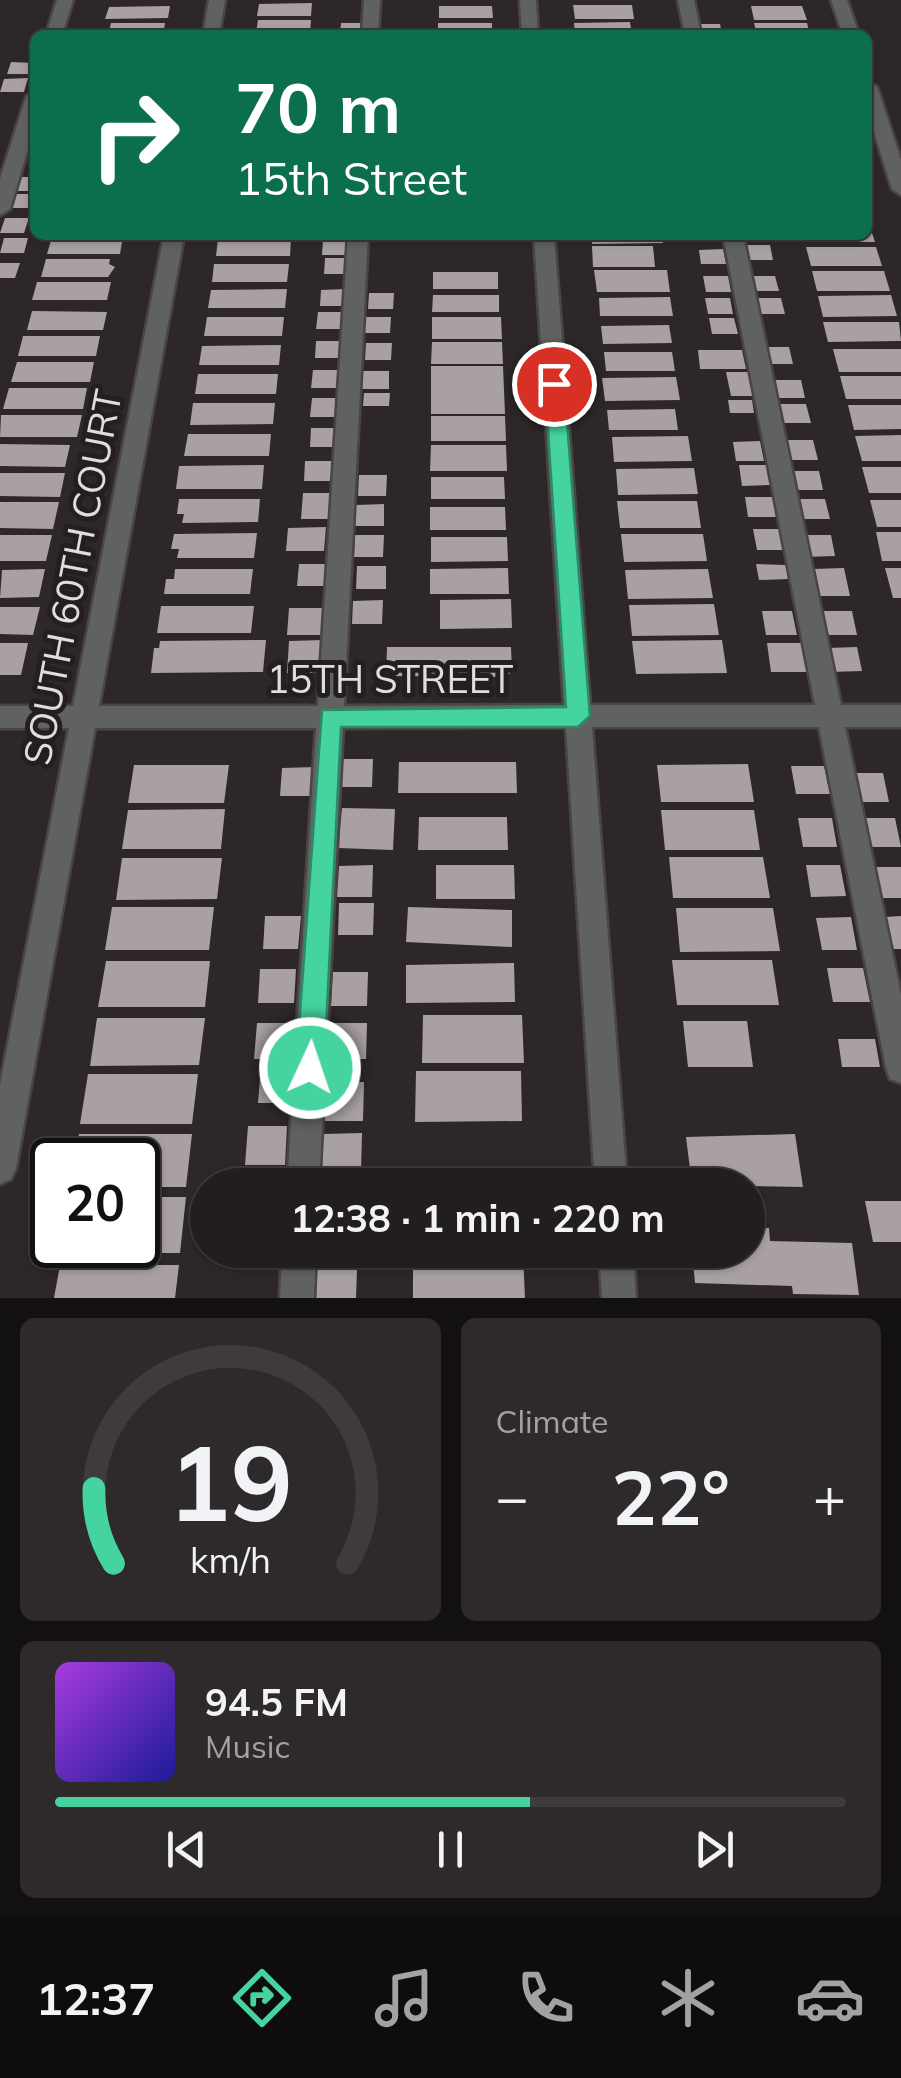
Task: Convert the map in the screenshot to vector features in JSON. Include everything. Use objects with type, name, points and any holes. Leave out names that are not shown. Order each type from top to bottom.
[{"type":"street","points":[[56,30],[65,0]]},
{"type":"street","points":[[212,30],[218,0]]},
{"type":"street","points":[[370,30],[372,0]]},
{"type":"street","points":[[528,0],[530,30]]},
{"type":"street","points":[[686,0],[692,30]]},
{"type":"street","points":[[839,0],[848,30]]},
{"type":"street","points":[[872,98],[901,189]]},
{"type":"street","points":[[0,132],[30,132],[0,209]]},
{"type":"street","name":"SOUTH 60TH COURT","points":[[0,1168],[173,240]]},
{"type":"street","points":[[304,1168],[358,240]]},
{"type":"street","points":[[544,240],[610,1168]]},
{"type":"street","points":[[734,240],[901,1068]]},
{"type":"street","name":"15TH STREET","points":[[0,717],[901,716]]},
{"type":"street","points":[[296,1298],[298,1268]]},
{"type":"street","points":[[617,1268],[619,1298]]},
{"type":"building","points":[[312,3],[311,16],[257,16],[259,4]]},
{"type":"building","points":[[573,5],[632,5],[634,19],[575,19]]},
{"type":"building","points":[[170,6],[168,18],[105,19],[109,7]]},
{"type":"building","points":[[439,6],[492,6],[493,18],[439,18]]},
{"type":"building","points":[[751,6],[802,6],[807,20],[754,20]]},
{"type":"building","points":[[258,20],[311,20],[310,30],[256,30]]},
{"type":"building","points":[[630,22],[631,30],[575,30],[574,23]]},
{"type":"building","points":[[111,23],[165,23],[164,30],[109,30]]},
{"type":"building","points":[[341,23],[361,23],[361,30],[340,30]]},
{"type":"building","points":[[438,23],[492,23],[492,30],[438,30]]},
{"type":"building","points":[[754,23],[807,23],[809,30],[756,30]]},
{"type":"building","points":[[699,24],[720,24],[721,30],[701,30]]},
{"type":"building","points":[[11,62],[30,63],[30,74],[7,74]]},
{"type":"building","points":[[28,78],[24,92],[0,92],[4,79]]},
{"type":"building","points":[[20,177],[30,177],[30,191],[16,191]]},
{"type":"building","points":[[15,194],[30,194],[30,208],[11,208]]},
{"type":"building","points":[[5,218],[29,218],[24,233],[0,233]]},
{"type":"building","points":[[872,233],[875,242],[805,242],[872,240]]},
{"type":"building","points":[[4,238],[28,238],[24,253],[0,253]]},
{"type":"building","points":[[51,240],[122,240],[120,254],[47,254]]},
{"type":"building","points":[[218,240],[291,240],[290,256],[216,256]]},
{"type":"building","points":[[323,240],[347,240],[346,255],[322,255]]},
{"type":"building","points":[[592,240],[663,243],[592,244]]},
{"type":"building","points":[[746,245],[770,245],[773,260],[749,260]]},
{"type":"building","points":[[592,246],[653,246],[655,267],[593,267]]},
{"type":"building","points":[[806,247],[876,247],[882,266],[811,266]]},
{"type":"building","points":[[723,249],[726,264],[701,264],[699,250]]},
{"type":"building","points":[[325,258],[349,258],[348,274],[324,274]]},
{"type":"building","points":[[46,259],[110,259],[109,264],[115,267],[108,277],[41,277]]},
{"type":"building","points":[[0,263],[20,263],[15,278],[0,278]]},
{"type":"building","points":[[214,264],[289,264],[287,282],[212,282]]},
{"type":"building","points":[[594,270],[667,270],[670,292],[597,292]]},
{"type":"building","points":[[812,271],[884,271],[890,291],[817,291]]},
{"type":"building","points":[[433,272],[498,272],[498,289],[433,289]]},
{"type":"building","points":[[703,276],[728,276],[731,292],[706,292]]},
{"type":"building","points":[[751,276],[775,276],[779,291],[754,291]]},
{"type":"building","points":[[37,282],[111,282],[107,300],[32,300]]},
{"type":"building","points":[[287,289],[285,308],[208,308],[211,290]]},
{"type":"building","points":[[346,289],[344,306],[320,306],[321,290]]},
{"type":"building","points":[[369,293],[394,293],[393,309],[368,309]]},
{"type":"building","points":[[433,295],[499,295],[499,312],[432,312]]},
{"type":"building","points":[[891,295],[897,316],[823,317],[818,296]]},
{"type":"building","points":[[670,297],[673,316],[600,316],[599,298]]},
{"type":"building","points":[[705,298],[730,298],[733,314],[708,314]]},
{"type":"building","points":[[756,298],[781,298],[785,314],[760,314]]},
{"type":"building","points":[[32,311],[107,312],[103,330],[27,330]]},
{"type":"building","points":[[318,312],[343,312],[342,329],[316,329]]},
{"type":"building","points":[[207,317],[284,317],[282,336],[204,336]]},
{"type":"building","points":[[365,317],[391,317],[390,333],[365,333]]},
{"type":"building","points":[[432,317],[501,317],[502,339],[432,339]]},
{"type":"building","points":[[709,318],[734,318],[738,334],[712,334]]},
{"type":"building","points":[[823,322],[899,322],[901,341],[828,342]]},
{"type":"building","points":[[669,325],[672,343],[603,344],[601,326]]},
{"type":"building","points":[[23,336],[100,336],[96,356],[18,356]]},
{"type":"building","points":[[316,341],[342,341],[341,358],[315,358]]},
{"type":"building","points":[[432,342],[502,342],[503,364],[431,364]]},
{"type":"building","points":[[366,343],[392,343],[391,360],[365,360]]},
{"type":"building","points":[[281,345],[279,365],[199,365],[202,346]]},
{"type":"building","points":[[764,347],[789,347],[793,364],[767,364]]},
{"type":"building","points":[[833,349],[901,349],[901,372],[839,372]]},
{"type":"building","points":[[698,350],[742,350],[746,369],[700,369]]},
{"type":"building","points":[[604,352],[672,352],[675,371],[606,371]]},
{"type":"building","points":[[17,362],[94,362],[90,382],[11,382]]},
{"type":"building","points":[[431,366],[503,366],[505,414],[431,414]]},
{"type":"building","points":[[313,370],[339,370],[338,388],[311,388]]},
{"type":"building","points":[[363,371],[389,371],[389,389],[362,389]]},
{"type":"building","points":[[726,372],[750,372],[755,396],[731,396]]},
{"type":"building","points":[[198,374],[278,374],[276,394],[195,394]]},
{"type":"building","points":[[840,376],[901,376],[901,399],[846,399]]},
{"type":"building","points":[[676,377],[680,400],[605,401],[602,378]]},
{"type":"building","points":[[774,380],[801,380],[805,398],[778,398]]},
{"type":"building","points":[[9,388],[87,388],[83,409],[3,409]]},
{"type":"building","points":[[364,393],[390,393],[389,406],[363,406]]},
{"type":"building","points":[[312,398],[339,398],[337,417],[310,417]]},
{"type":"building","points":[[728,400],[752,400],[754,413],[730,413]]},
{"type":"building","points":[[193,403],[275,403],[273,424],[190,425]]},
{"type":"building","points":[[778,404],[806,404],[811,423],[782,423]]},
{"type":"building","points":[[848,405],[901,405],[901,429],[854,430]]},
{"type":"building","points":[[675,409],[678,430],[609,430],[607,410]]},
{"type":"building","points":[[1,415],[82,415],[77,437],[0,437]]},
{"type":"building","points":[[431,416],[505,416],[506,441],[431,441]]},
{"type":"building","points":[[311,428],[338,428],[337,447],[310,447]]},
{"type":"building","points":[[188,434],[271,434],[269,456],[184,456]]},
{"type":"building","points":[[901,435],[901,461],[862,461],[855,436]]},
{"type":"building","points":[[688,436],[692,461],[614,462],[612,437]]},
{"type":"building","points":[[786,440],[813,440],[818,460],[790,460]]},
{"type":"building","points":[[760,441],[764,461],[736,461],[733,442]]},
{"type":"building","points":[[0,444],[70,445],[65,467],[0,466]]},
{"type":"building","points":[[431,445],[506,445],[507,471],[430,471]]},
{"type":"building","points":[[305,461],[333,461],[332,481],[304,481]]},
{"type":"building","points":[[264,465],[262,489],[176,489],[179,466]]},
{"type":"building","points":[[739,465],[766,465],[770,485],[742,486]]},
{"type":"building","points":[[862,467],[901,467],[901,493],[869,493]]},
{"type":"building","points":[[694,468],[698,494],[618,495],[616,469]]},
{"type":"building","points":[[791,471],[819,471],[823,490],[795,490]]},
{"type":"building","points":[[0,473],[65,473],[60,497],[0,496]]},
{"type":"building","points":[[359,475],[387,475],[386,496],[358,496]]},
{"type":"building","points":[[431,477],[504,477],[505,499],[431,499]]},
{"type":"building","points":[[303,493],[331,493],[330,519],[301,519]]},
{"type":"building","points":[[745,497],[773,497],[777,517],[748,517]]},
{"type":"building","points":[[179,499],[260,499],[258,522],[182,523],[184,514],[177,514]]},
{"type":"building","points":[[797,499],[825,499],[830,519],[801,519]]},
{"type":"building","points":[[870,500],[901,500],[901,527],[877,527]]},
{"type":"building","points":[[617,501],[697,501],[701,528],[620,528]]},
{"type":"building","points":[[0,502],[59,502],[53,529],[0,528]]},
{"type":"building","points":[[384,504],[384,526],[355,526],[356,505]]},
{"type":"building","points":[[430,507],[505,507],[506,530],[430,530]]},
{"type":"building","points":[[326,527],[324,551],[286,551],[288,528]]},
{"type":"building","points":[[753,529],[779,529],[783,550],[757,550]]},
{"type":"building","points":[[876,532],[901,532],[901,561],[882,561]]},
{"type":"building","points":[[257,533],[254,558],[177,558],[179,549],[171,549],[174,534]]},
{"type":"building","points":[[621,534],[703,534],[707,561],[624,562]]},
{"type":"building","points":[[0,535],[52,535],[46,561],[0,561]]},
{"type":"building","points":[[355,535],[384,535],[383,557],[354,557]]},
{"type":"building","points":[[802,535],[831,535],[835,556],[806,557]]},
{"type":"building","points":[[431,537],[507,537],[508,561],[431,562]]},
{"type":"building","points":[[299,564],[329,564],[327,586],[297,586]]},
{"type":"building","points":[[756,564],[786,565],[788,579],[759,580]]},
{"type":"building","points":[[357,566],[386,566],[386,589],[356,589]]},
{"type":"building","points":[[508,568],[509,594],[430,594],[430,569]]},
{"type":"building","points":[[844,568],[850,596],[818,596],[812,569]]},
{"type":"building","points":[[885,568],[901,568],[901,598],[893,598]]},
{"type":"building","points":[[45,569],[39,597],[0,598],[2,570]]},
{"type":"building","points":[[175,569],[253,569],[250,594],[164,594],[166,579],[174,579]]},
{"type":"building","points":[[708,569],[713,598],[628,599],[625,570]]},
{"type":"building","points":[[511,599],[512,628],[440,629],[440,600]]},
{"type":"building","points":[[383,600],[382,624],[352,624],[353,601]]},
{"type":"building","points":[[714,604],[719,635],[632,636],[629,605]]},
{"type":"building","points":[[161,606],[254,606],[251,633],[157,633]]},
{"type":"building","points":[[0,607],[40,607],[33,635],[0,634]]},
{"type":"building","points":[[289,608],[323,608],[321,635],[287,635]]},
{"type":"building","points":[[762,611],[792,611],[797,635],[766,635]]},
{"type":"building","points":[[822,611],[852,611],[857,635],[826,635]]},
{"type":"building","points":[[266,640],[263,672],[151,673],[154,648],[159,648],[160,641]]},
{"type":"building","points":[[323,640],[321,673],[287,673],[289,641]]},
{"type":"building","points":[[722,640],[727,673],[636,674],[632,641]]},
{"type":"building","points":[[0,643],[28,643],[21,675],[0,675]]},
{"type":"building","points":[[767,643],[801,643],[807,672],[771,672]]},
{"type":"building","points":[[387,647],[511,647],[512,671],[506,677],[386,676]]},
{"type":"building","points":[[857,647],[862,671],[831,672],[826,648]]},
{"type":"building","points":[[340,759],[373,759],[372,787],[339,787]]},
{"type":"building","points":[[399,762],[516,762],[517,793],[398,793]]},
{"type":"building","points":[[748,764],[754,802],[661,802],[657,765]]},
{"type":"building","points":[[134,765],[229,765],[224,803],[128,803]]},
{"type":"building","points":[[791,766],[824,766],[830,794],[796,794]]},
{"type":"building","points":[[315,767],[313,796],[280,796],[282,768]]},
{"type":"building","points":[[850,773],[883,773],[889,802],[856,802]]},
{"type":"building","points":[[342,808],[395,809],[393,850],[338,848]]},
{"type":"building","points":[[225,809],[221,849],[122,849],[128,810]]},
{"type":"building","points":[[661,810],[754,810],[760,850],[665,850]]},
{"type":"building","points":[[419,817],[507,817],[508,850],[418,850]]},
{"type":"building","points":[[798,818],[832,818],[837,847],[803,847]]},
{"type":"building","points":[[861,818],[895,818],[901,847],[867,847]]},
{"type":"building","points":[[669,857],[763,857],[770,898],[673,898]]},
{"type":"building","points":[[122,858],[222,858],[217,899],[116,900]]},
{"type":"building","points":[[373,865],[372,897],[337,897],[339,866]]},
{"type":"building","points":[[436,865],[514,865],[515,899],[436,899]]},
{"type":"building","points":[[806,865],[840,865],[846,896],[811,897]]},
{"type":"building","points":[[872,867],[901,867],[901,898],[878,898]]},
{"type":"building","points":[[339,903],[374,903],[373,935],[338,935]]},
{"type":"building","points":[[112,907],[214,907],[209,950],[105,950]]},
{"type":"building","points":[[408,907],[512,910],[512,947],[406,942]]},
{"type":"building","points":[[676,908],[773,908],[780,951],[680,952]]},
{"type":"building","points":[[265,916],[301,916],[298,949],[263,949]]},
{"type":"building","points":[[901,916],[901,949],[892,949],[885,917]]},
{"type":"building","points":[[851,917],[857,950],[822,950],[816,918]]},
{"type":"building","points":[[672,960],[772,960],[779,1005],[677,1005]]},
{"type":"building","points":[[106,961],[210,961],[205,1007],[98,1007]]},
{"type":"building","points":[[514,963],[515,1002],[406,1003],[406,965]]},
{"type":"building","points":[[827,968],[863,968],[870,1002],[833,1002]]},
{"type":"building","points":[[260,969],[296,969],[294,1003],[258,1003]]},
{"type":"building","points":[[333,972],[368,972],[367,1006],[331,1006]]},
{"type":"building","points":[[423,1015],[522,1015],[524,1063],[422,1063]]},
{"type":"building","points":[[97,1018],[205,1018],[199,1065],[90,1066]]},
{"type":"building","points":[[683,1021],[747,1021],[753,1067],[688,1067]]},
{"type":"building","points":[[257,1023],[294,1023],[292,1059],[254,1059]]},
{"type":"building","points":[[330,1023],[367,1023],[366,1059],[328,1059]]},
{"type":"building","points":[[838,1039],[875,1039],[880,1067],[842,1067]]},
{"type":"building","points":[[261,1066],[299,1066],[296,1103],[258,1103]]},
{"type":"building","points":[[416,1071],[521,1071],[522,1121],[415,1122]]},
{"type":"building","points":[[88,1074],[198,1074],[192,1124],[80,1124]]},
{"type":"building","points":[[364,1082],[363,1121],[324,1121],[326,1083]]},
{"type":"building","points":[[248,1126],[287,1126],[285,1165],[245,1165]]},
{"type":"building","points":[[362,1133],[361,1168],[322,1168],[323,1134]]},
{"type":"building","points":[[79,1134],[192,1134],[186,1187],[160,1187],[160,1138],[78,1138]]},
{"type":"building","points":[[795,1134],[803,1187],[765,1186],[765,1168],[690,1168],[686,1137]]},
{"type":"building","points":[[160,1197],[186,1197],[180,1253],[160,1253]]},
{"type":"building","points":[[865,1201],[901,1201],[901,1242],[873,1242]]},
{"type":"building","points":[[765,1228],[769,1228],[770,1241],[852,1243],[859,1295],[793,1294],[792,1286],[695,1283],[694,1268],[765,1268]]},
{"type":"building","points":[[179,1265],[175,1298],[54,1298],[59,1268]]},
{"type":"building","points":[[413,1268],[524,1268],[525,1298],[413,1298]]},
{"type":"building","points":[[357,1269],[356,1298],[315,1298],[316,1270]]},
{"type":"route","points":[[310,1068],[330,717],[578,716],[554,384]]}]
